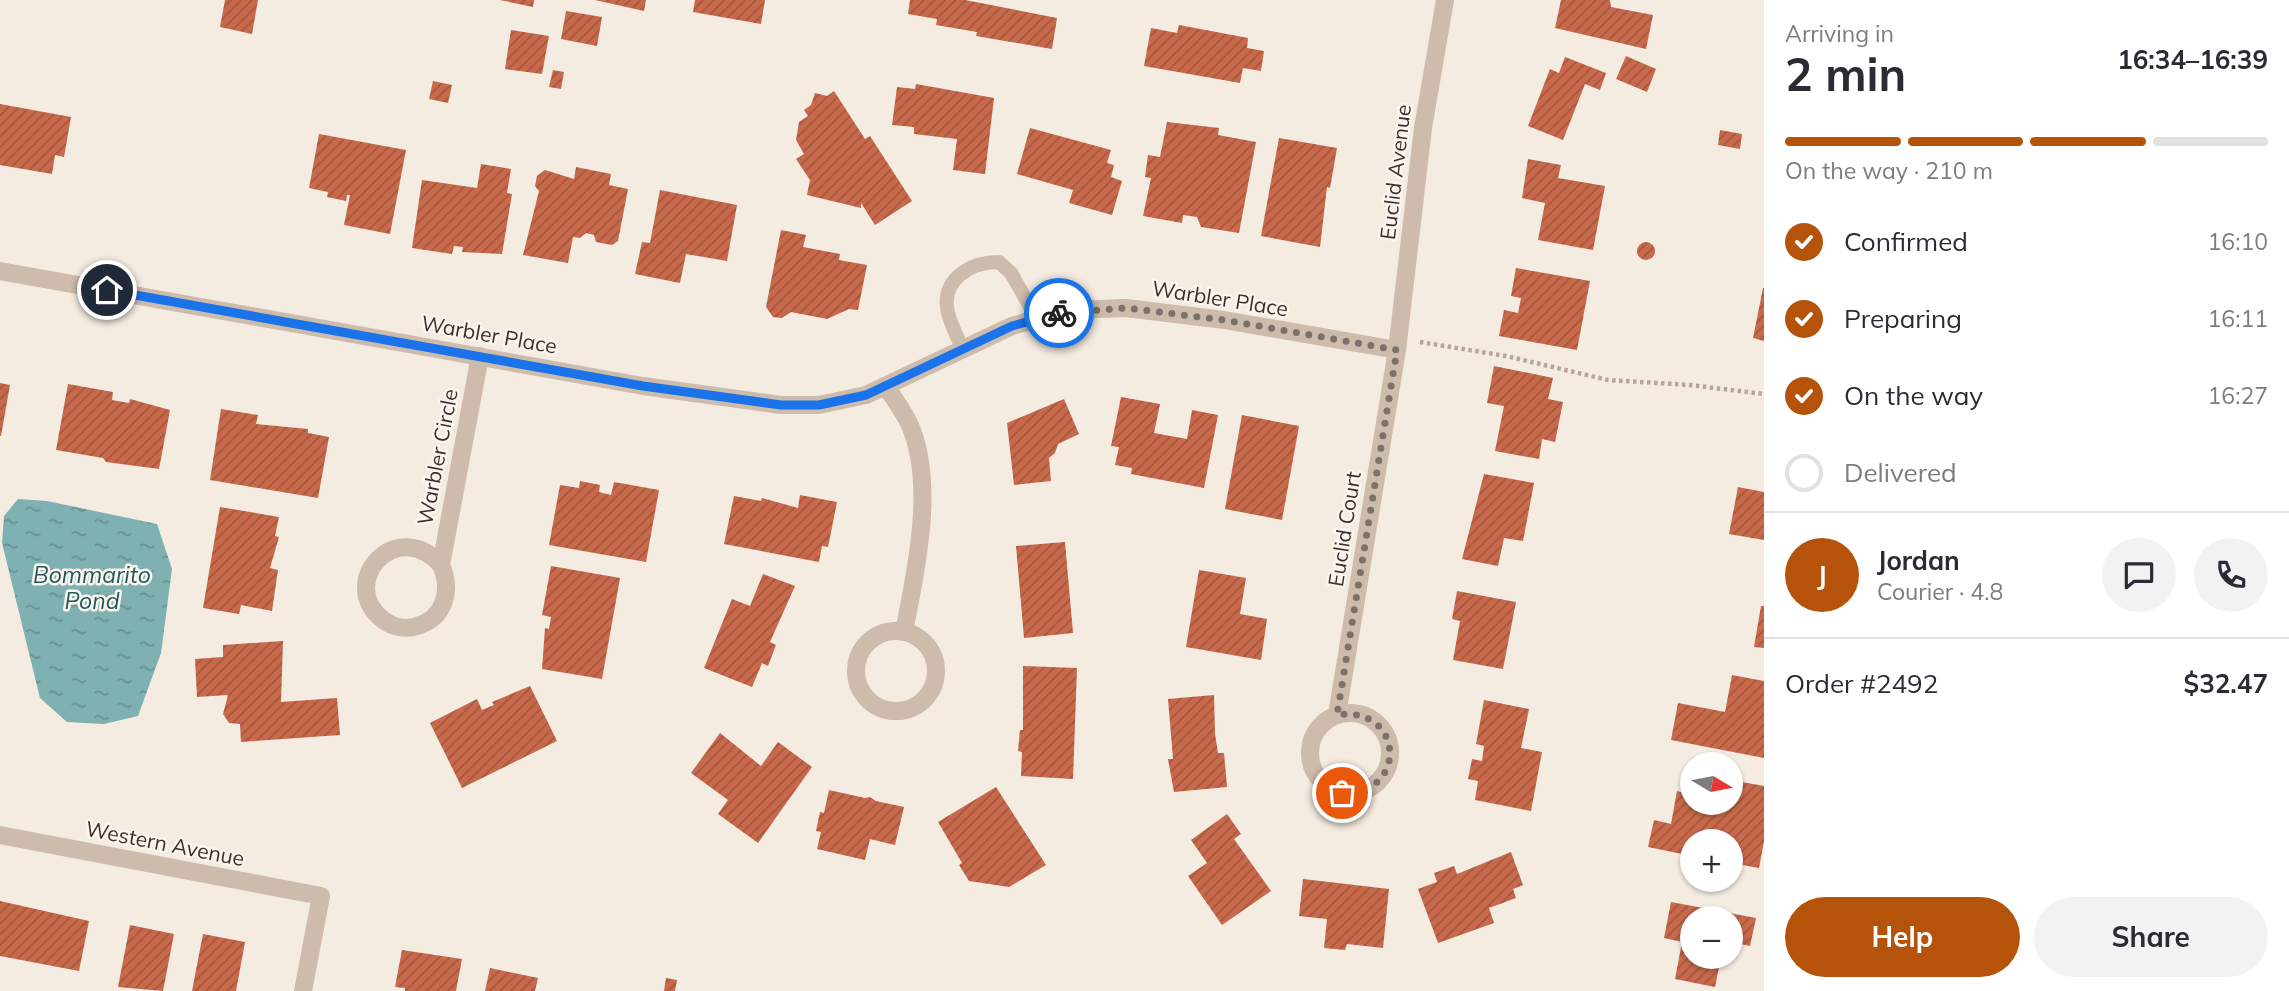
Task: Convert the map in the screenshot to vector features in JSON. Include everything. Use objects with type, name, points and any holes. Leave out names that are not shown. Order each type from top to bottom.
[{"type":"street","name":"Euclid Avenue","points":[[1398,344],[1423,128],[1445,0]]},
{"type":"street","name":"Warbler Place","points":[[0,271],[643,386],[781,405],[819,405],[866,395],[1012,326],[1071,310],[1126,308],[1398,344]]},
{"type":"street","name":"Euclid Court","points":[[1337,715],[1398,344]]},
{"type":"street","name":"Warbler Circle","points":[[441,565],[420,549],[394,548],[382,555],[367,576],[369,603],[376,614],[399,628],[425,624],[444,604],[446,578],[441,565],[480,356]]},
{"type":"street","points":[[886,386],[909,425],[922,481],[917,562],[904,632]]},
{"type":"street","points":[[883,632],[904,632],[922,639],[931,649],[936,675],[926,699],[902,712],[889,711],[866,698],[856,674],[857,660],[872,638],[883,632]]},
{"type":"street","points":[[1337,715],[1364,715],[1375,721],[1390,744],[1387,771],[1368,790],[1356,794],[1330,789],[1319,780],[1309,756],[1316,731],[1337,715]]},
{"type":"street","name":"Western Avenue","points":[[0,835],[321,896],[303,991]]},
{"type":"lane","points":[[963,350],[947,311],[948,294],[954,280],[964,270],[980,262],[999,262],[1011,274],[1037,319]]},
{"type":"path","points":[[1398,344],[1506,356],[1608,380],[1764,394]]},
{"type":"water","name":"Bommarito Pond","points":[[18,499],[47,501],[157,524],[172,569],[161,653],[138,716],[104,724],[67,722],[40,698],[2,543],[4,516]]},
{"type":"building","points":[[225,0],[258,0],[252,34],[220,27]]},
{"type":"building","points":[[500,0],[534,0],[533,7]]},
{"type":"building","points":[[595,0],[646,0],[644,11]]},
{"type":"building","points":[[695,0],[765,0],[761,24],[693,12]]},
{"type":"building","points":[[910,0],[965,0],[1057,18],[1052,49],[976,36],[977,32],[936,25],[937,19],[908,14]]},
{"type":"building","points":[[1561,0],[1610,0],[1611,7],[1653,15],[1646,49],[1555,28]]},
{"type":"building","points":[[566,11],[602,17],[597,46],[561,39]]},
{"type":"building","points":[[1179,25],[1248,38],[1247,48],[1264,51],[1261,71],[1243,68],[1240,83],[1144,66],[1151,28],[1177,33]]},
{"type":"building","points":[[511,30],[549,36],[542,74],[505,69]]},
{"type":"building","points":[[1626,56],[1656,69],[1647,92],[1616,79]]},
{"type":"building","points":[[1565,57],[1606,73],[1600,90],[1585,84],[1563,140],[1528,126],[1550,69],[1559,73]]},
{"type":"building","points":[[553,70],[564,72],[561,89],[549,87]]},
{"type":"building","points":[[433,81],[452,85],[448,103],[429,99]]},
{"type":"building","points":[[916,84],[994,98],[985,174],[953,170],[957,139],[914,134],[914,127],[892,125],[897,87],[915,89]]},
{"type":"building","points":[[834,91],[865,139],[870,136],[912,201],[875,225],[861,203],[861,208],[807,195],[810,180],[796,159],[804,154],[796,140],[799,122],[808,116],[804,110],[811,105],[815,93],[827,96]]},
{"type":"building","points":[[0,104],[71,117],[64,157],[55,155],[52,174],[0,165]]},
{"type":"building","points":[[1167,122],[1219,128],[1218,135],[1256,142],[1239,233],[1201,227],[1197,217],[1183,215],[1182,223],[1143,216],[1151,178],[1145,177],[1148,155],[1160,157]]},
{"type":"building","points":[[1030,128],[1111,150],[1107,163],[1114,165],[1111,177],[1122,181],[1112,215],[1069,203],[1073,190],[1017,174]]},
{"type":"building","points":[[1720,130],[1742,134],[1740,149],[1718,145]]},
{"type":"building","points":[[319,134],[406,150],[390,234],[344,225],[350,195],[347,195],[346,201],[327,197],[328,192],[309,188]]},
{"type":"building","points":[[1279,138],[1337,148],[1330,188],[1327,187],[1320,247],[1261,236]]},
{"type":"building","points":[[1528,159],[1561,165],[1558,178],[1605,186],[1593,250],[1538,240],[1545,203],[1522,198]]},
{"type":"building","points":[[481,164],[511,169],[507,193],[512,194],[502,254],[462,252],[463,247],[454,246],[452,254],[412,248],[422,180],[477,188]]},
{"type":"building","points":[[576,167],[611,174],[609,185],[628,189],[618,241],[612,245],[596,242],[594,235],[586,233],[580,238],[573,237],[568,263],[523,255],[539,191],[535,186],[537,176],[545,170],[574,179]]},
{"type":"building","points":[[660,190],[737,205],[727,261],[686,254],[680,283],[635,274],[642,242],[650,243]]},
{"type":"building","points":[[781,230],[806,235],[803,247],[840,254],[839,260],[867,265],[858,310],[849,309],[827,319],[791,312],[782,318],[773,317],[766,307]]},
{"type":"building","points":[[1646,242],[1652,245],[1655,251],[1652,257],[1646,260],[1640,257],[1637,251],[1640,245]]},
{"type":"building","points":[[1516,268],[1590,281],[1577,350],[1499,336],[1504,310],[1518,313],[1521,298],[1511,296]]},
{"type":"building","points":[[1764,288],[1764,341],[1753,338]]},
{"type":"building","points":[[1494,366],[1553,378],[1548,399],[1563,402],[1555,442],[1542,439],[1539,459],[1495,451],[1504,406],[1487,403]]},
{"type":"building","points":[[0,383],[10,385],[1,436],[0,436]]},
{"type":"building","points":[[68,384],[113,392],[112,400],[129,403],[130,399],[170,410],[159,469],[106,462],[103,458],[56,450]]},
{"type":"building","points":[[1121,397],[1160,404],[1154,433],[1187,439],[1192,410],[1218,415],[1204,488],[1131,474],[1132,468],[1115,465],[1119,447],[1111,446]]},
{"type":"building","points":[[1064,399],[1079,434],[1058,444],[1055,453],[1049,458],[1051,481],[1014,485],[1007,423]]},
{"type":"building","points":[[221,409],[258,415],[256,424],[308,429],[308,433],[329,437],[318,498],[210,480]]},
{"type":"building","points":[[1242,415],[1299,426],[1282,520],[1225,509]]},
{"type":"building","points":[[1484,474],[1534,483],[1523,541],[1504,538],[1498,566],[1462,559]]},
{"type":"building","points":[[580,481],[600,485],[599,492],[611,495],[614,482],[659,490],[646,562],[549,545],[560,485],[579,488]]},
{"type":"building","points":[[1738,487],[1764,492],[1764,540],[1729,534]]},
{"type":"building","points":[[800,495],[837,502],[828,547],[822,546],[819,562],[724,544],[734,496],[761,501],[762,498],[798,508]]},
{"type":"building","points":[[220,507],[279,517],[275,536],[279,537],[270,568],[278,570],[272,611],[241,605],[239,614],[203,608]]},
{"type":"building","points":[[1065,542],[1073,633],[1024,638],[1016,546]]},
{"type":"building","points":[[551,566],[620,578],[602,679],[542,669],[545,628],[549,629],[551,617],[542,615]]},
{"type":"building","points":[[1199,570],[1246,578],[1240,614],[1267,619],[1261,660],[1186,647]]},
{"type":"building","points":[[763,574],[795,586],[770,642],[776,645],[768,666],[762,663],[752,687],[704,668],[732,599],[750,606]]},
{"type":"building","points":[[1457,591],[1516,602],[1503,669],[1453,660],[1460,621],[1452,619]]},
{"type":"building","points":[[1761,606],[1764,606],[1764,648],[1754,647]]},
{"type":"building","points":[[283,641],[281,702],[337,698],[340,735],[241,742],[240,724],[229,723],[223,714],[228,695],[197,697],[195,659],[223,657],[223,645]]},
{"type":"building","points":[[1023,666],[1077,668],[1073,779],[1021,776],[1022,752],[1018,751],[1020,730],[1023,730]]},
{"type":"building","points":[[1732,675],[1764,681],[1764,758],[1671,740],[1678,703],[1725,712]]},
{"type":"building","points":[[530,686],[557,741],[462,788],[430,723],[477,699],[482,710],[494,705],[492,702]]},
{"type":"building","points":[[1214,695],[1215,734],[1218,753],[1224,753],[1227,787],[1174,792],[1168,759],[1173,759],[1168,699]]},
{"type":"building","points":[[1484,700],[1529,709],[1521,748],[1542,752],[1531,811],[1475,800],[1478,781],[1468,779],[1472,759],[1482,761],[1484,746],[1476,744]]},
{"type":"building","points":[[720,733],[761,766],[778,742],[812,767],[758,843],[718,814],[728,800],[691,773]]},
{"type":"building","points":[[1743,782],[1764,786],[1764,841],[1759,868],[1743,865],[1743,829],[1680,829],[1680,854],[1648,847],[1654,820],[1671,824],[1677,791],[1680,792],[1680,816],[1743,816]]},
{"type":"building","points":[[996,787],[1046,865],[1009,887],[969,881],[959,865],[962,863],[938,822]]},
{"type":"building","points":[[829,790],[870,797],[876,801],[904,807],[895,845],[870,839],[865,860],[817,849],[821,832],[816,831],[820,812],[824,813]]},
{"type":"building","points":[[1227,814],[1241,834],[1234,839],[1271,891],[1222,925],[1188,876],[1207,863],[1191,840]]},
{"type":"building","points":[[1511,852],[1523,885],[1513,889],[1516,898],[1489,908],[1494,923],[1438,943],[1418,889],[1437,882],[1434,873],[1454,866],[1457,874]]},
{"type":"building","points":[[1303,879],[1389,889],[1383,948],[1347,944],[1345,950],[1324,948],[1327,919],[1299,916]]},
{"type":"building","points":[[0,901],[89,921],[79,971],[0,956]]},
{"type":"building","points":[[1671,902],[1692,906],[1680,906],[1680,942],[1664,938]]},
{"type":"building","points":[[1743,916],[1756,918],[1750,946],[1743,945]]},
{"type":"building","points":[[130,925],[174,934],[163,991],[118,987]]},
{"type":"building","points":[[203,934],[245,942],[236,991],[192,991]]},
{"type":"building","points":[[402,950],[462,959],[456,991],[405,991],[405,988],[395,987]]},
{"type":"building","points":[[1680,953],[1680,969],[1719,969],[1715,987],[1675,979]]},
{"type":"building","points":[[490,968],[538,978],[535,991],[485,991]]},
{"type":"building","points":[[666,978],[677,980],[675,991],[664,991]]},
{"type":"way so far","points":[[1059,313],[1126,308],[1224,320],[1397,350],[1337,715],[1364,715],[1375,721],[1390,744],[1390,757],[1387,771],[1368,790],[1356,794],[1342,793]]},
{"type":"route","points":[[107,290],[643,386],[781,405],[819,405],[866,395],[1012,326],[1059,313]]}]
